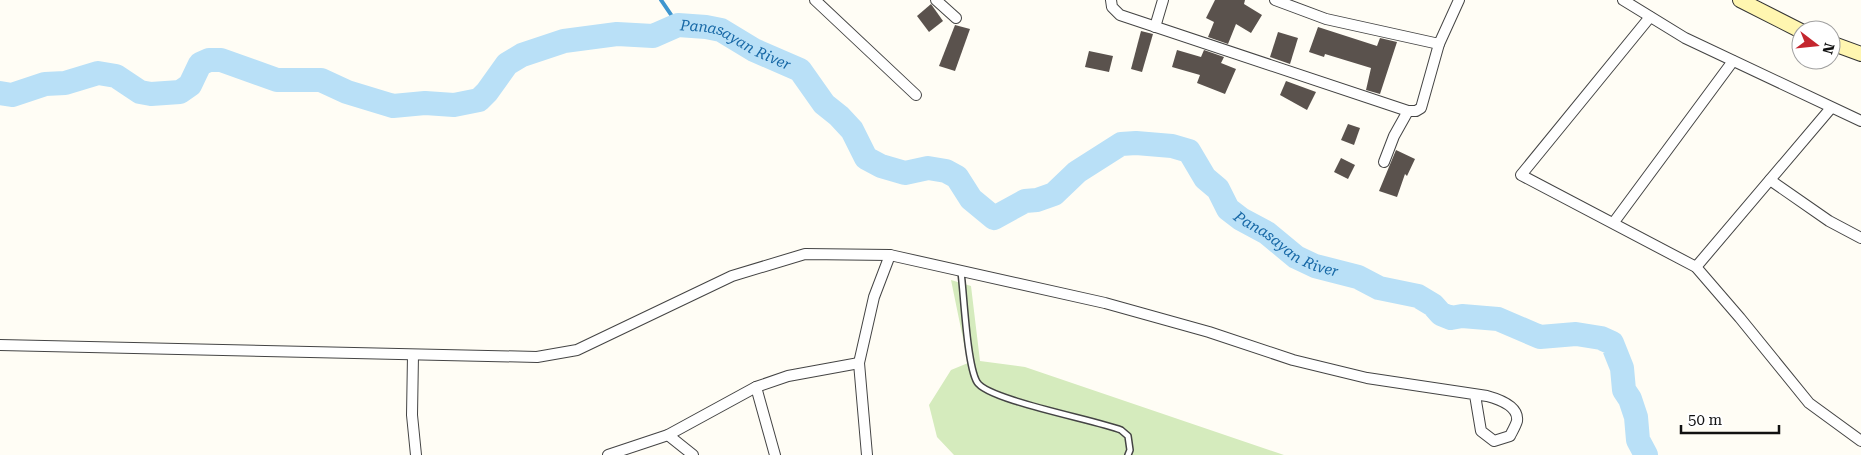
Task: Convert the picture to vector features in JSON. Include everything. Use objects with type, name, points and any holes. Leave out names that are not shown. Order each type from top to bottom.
[{"type":"street","points":[[815,0],[916,96]]},
{"type":"street","points":[[936,0],[947,4],[956,18]]},
{"type":"street","points":[[1111,0],[1112,7],[1120,15],[1408,111],[1416,111],[1421,108],[1439,44],[1459,0]]},
{"type":"street","points":[[1155,27],[1163,0]]},
{"type":"street","points":[[1275,0],[1326,19],[1439,44]]},
{"type":"street","points":[[1623,0],[1685,38],[1861,121]]},
{"type":"street","points":[[1740,0],[1791,26]]},
{"type":"street","points":[[1650,17],[1521,175],[1614,222],[1696,267],[1809,403],[1861,440]]},
{"type":"street","points":[[1841,47],[1861,54]]},
{"type":"street","points":[[1614,222],[1733,61]]},
{"type":"street","points":[[1696,267],[1831,108]]},
{"type":"street","points":[[1384,162],[1394,136],[1408,111]]},
{"type":"street","points":[[1770,180],[1829,221],[1861,238]]},
{"type":"street","points":[[0,345],[536,357],[577,350],[732,276],[805,254],[890,256],[1106,303],[1209,332],[1293,360],[1368,378],[1475,395],[1500,399],[1514,410],[1517,420],[1510,436],[1494,441],[1481,431],[1475,395]]},
{"type":"street","points":[[867,455],[859,363],[874,297],[890,256]]},
{"type":"street","points":[[413,355],[412,414],[416,455]]},
{"type":"street","points":[[608,455],[668,435],[756,387],[788,376],[859,363]]},
{"type":"street","points":[[756,387],[774,455]]},
{"type":"street","points":[[668,435],[693,455]]},
{"type":"lane","points":[[961,272],[972,368],[980,387],[999,396],[1121,430],[1128,436],[1130,450],[1128,455]]},
{"type":"green space","points":[[951,280],[971,286],[980,361],[1025,367],[1284,455],[954,455],[937,437],[929,405],[951,370],[968,363]]},
{"type":"building","points":[[1215,0],[1245,0],[1244,4],[1262,15],[1251,33],[1236,24],[1228,44],[1208,37],[1214,22],[1206,18]]},
{"type":"building","points":[[931,4],[943,21],[929,32],[917,16]]},
{"type":"building","points":[[955,25],[970,29],[955,71],[939,66]]},
{"type":"building","points":[[1318,27],[1377,46],[1380,38],[1397,42],[1380,94],[1366,90],[1371,68],[1325,54],[1324,57],[1309,52]]},
{"type":"building","points":[[1141,31],[1153,34],[1142,72],[1131,69]]},
{"type":"building","points":[[1278,32],[1298,38],[1290,64],[1270,57]]},
{"type":"building","points":[[1177,50],[1201,57],[1204,50],[1224,57],[1221,63],[1236,69],[1225,94],[1197,83],[1200,75],[1172,67]]},
{"type":"building","points":[[1089,51],[1113,56],[1109,72],[1085,67]]},
{"type":"building","points":[[1286,81],[1316,92],[1307,110],[1280,95]]},
{"type":"building","points":[[1348,124],[1360,128],[1354,145],[1341,140]]},
{"type":"building","points":[[1396,150],[1415,159],[1407,176],[1405,174],[1397,197],[1379,191]]},
{"type":"building","points":[[1341,158],[1355,165],[1348,179],[1334,172]]},
{"type":"waterway","points":[[661,0],[678,25]]},
{"type":"waterway","name":"Panasayan River","points":[[0,93],[12,95],[45,84],[65,83],[98,73],[116,76],[140,92],[151,94],[180,92],[190,85],[200,64],[209,60],[221,60],[277,80],[321,80],[347,92],[393,106],[425,103],[454,105],[479,100],[507,64],[522,55],[564,41],[617,34],[653,36],[678,25],[721,30],[754,50],[800,70],[824,104],[852,130],[866,158],[881,166],[905,173],[928,168],[946,171],[957,177],[971,199],[994,218],[1025,201],[1037,200],[1054,194],[1077,172],[1121,144],[1136,143],[1172,146],[1189,151],[1205,178],[1218,189],[1228,209],[1241,219],[1267,233],[1296,257],[1315,266],[1358,277],[1379,288],[1418,296],[1433,305],[1441,314],[1451,318],[1462,316],[1498,319],[1540,337],[1576,334],[1601,338],[1612,343],[1622,368],[1624,390],[1630,399],[1636,417],[1638,440],[1646,455]]}]
